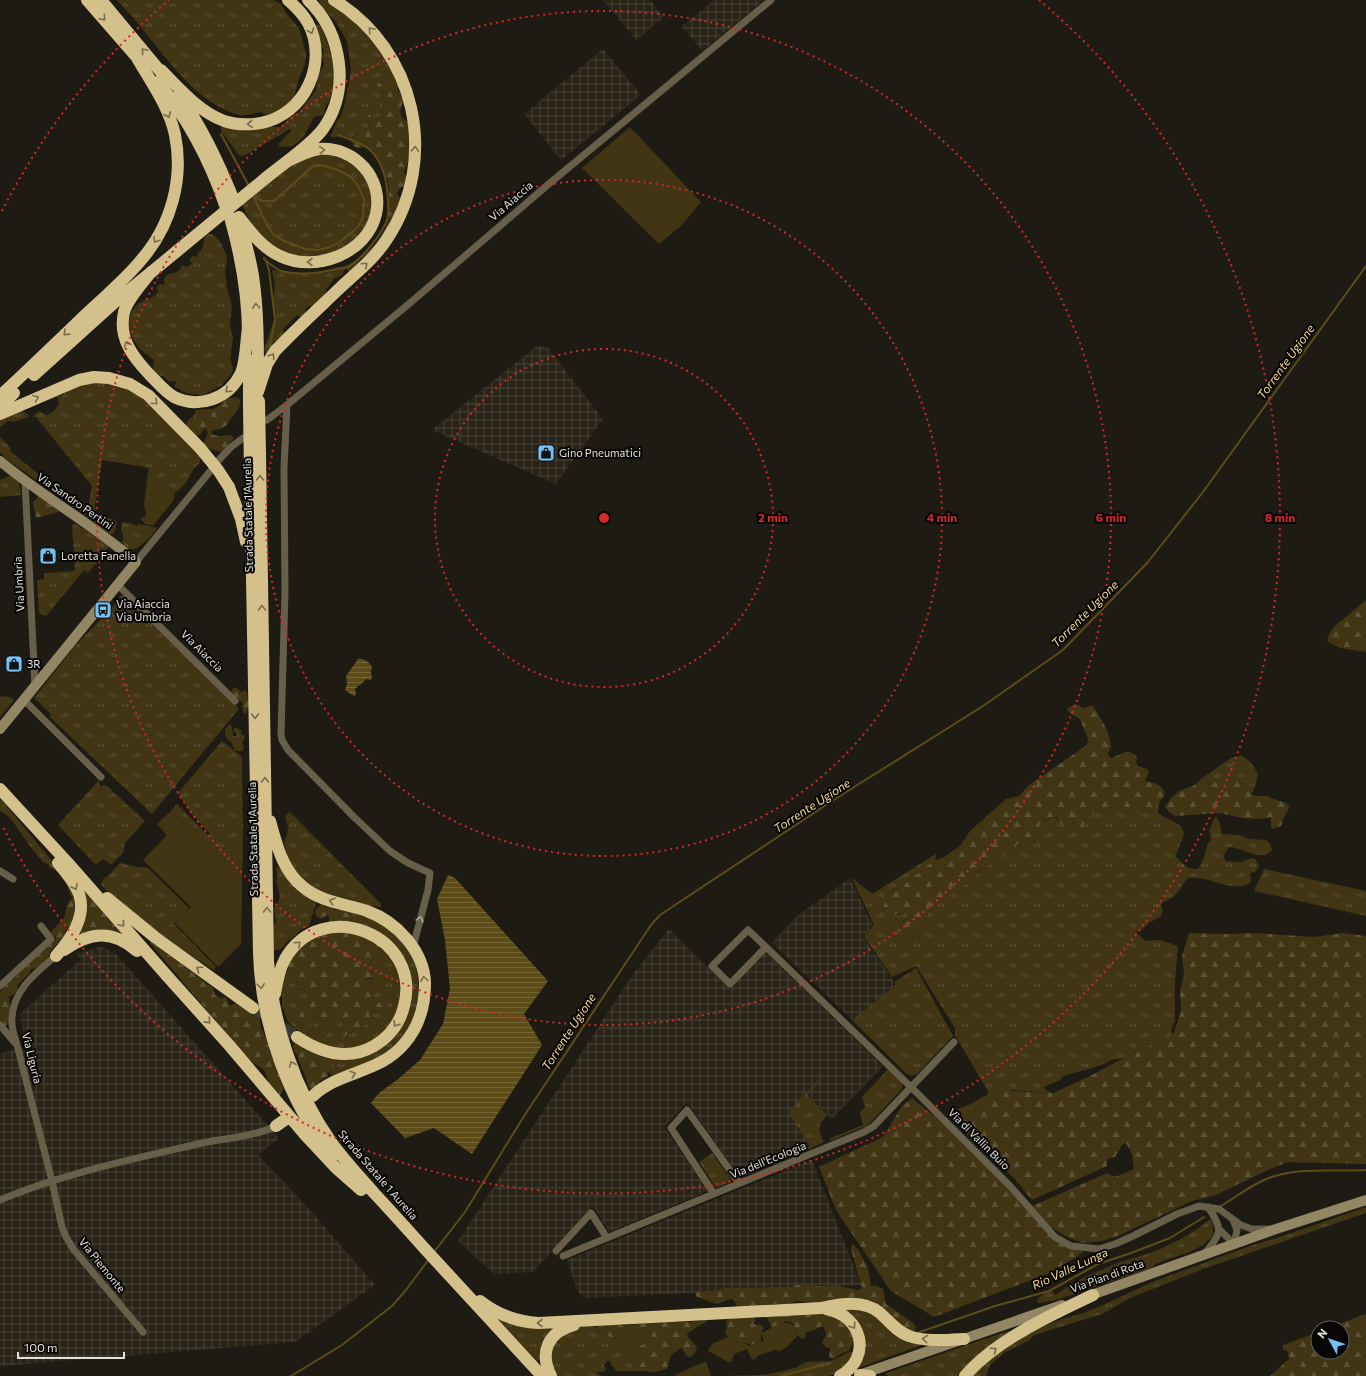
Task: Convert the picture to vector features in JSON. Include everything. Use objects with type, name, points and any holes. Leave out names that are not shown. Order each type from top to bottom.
[{"type":"highway","points":[[0,396],[135,267],[156,241],[167,219],[174,196],[177,158],[175,136],[167,112],[136,56],[87,0]]},
{"type":"highway","points":[[100,0],[160,70],[198,106],[213,116],[226,122],[236,124],[265,122],[277,117],[291,108],[303,95],[312,78],[316,57],[314,42],[308,24],[299,10],[288,0]]},
{"type":"highway","points":[[301,0],[320,15]]},
{"type":"highway","points":[[0,406],[87,326],[310,142],[322,130],[333,108],[338,90],[340,73],[338,52],[326,24],[308,0]]},
{"type":"highway","points":[[256,400],[265,370],[276,351],[372,258],[387,239],[399,217],[407,197],[412,178],[415,154],[415,128],[411,104],[402,80],[390,55],[375,35],[352,12],[334,0]]},
{"type":"highway","name":"Strada Statale 1 Aurelia","points":[[136,56],[161,86],[187,122],[233,209],[242,265],[260,454],[268,961],[273,1005],[289,1057],[299,1082],[324,1131],[352,1168],[407,1234],[532,1376]]},
{"type":"highway","name":"Strada Statale 1 Aurelia","points":[[160,70],[198,124],[221,168],[233,209],[249,254],[254,291],[258,340],[256,400],[250,472],[259,968],[262,997],[277,1051],[288,1082],[303,1113],[326,1149],[361,1190],[407,1234]]},
{"type":"highway","points":[[233,209],[249,230],[267,248],[281,256],[296,261],[317,262],[332,259],[347,252],[364,237],[370,230],[374,221],[377,196],[373,179],[359,161],[345,153],[329,149],[320,149],[286,162]]},
{"type":"highway","points":[[151,272],[135,293],[124,311],[123,332],[127,345],[134,358],[173,396],[184,401],[197,402],[219,397],[231,388],[242,372],[248,328]]},
{"type":"highway","points":[[0,414],[78,380],[94,377],[109,378],[130,384],[148,395],[200,448],[218,470],[229,487],[244,529],[252,579]]},
{"type":"highway","points":[[0,789],[68,863],[229,1045],[315,1146],[336,1168],[361,1190]]},
{"type":"highway","points":[[266,808],[283,863],[298,883],[310,893],[383,918],[399,931],[413,947],[422,968],[424,979],[425,990],[422,1011],[412,1034],[403,1045],[391,1057],[379,1064],[349,1075],[326,1086],[313,1096]]},
{"type":"highway","points":[[29,821],[71,880],[80,899],[80,914],[75,930],[56,956]]},
{"type":"highway","points":[[68,863],[126,915],[254,1008]]},
{"type":"highway","points":[[273,1005],[278,979],[286,958],[299,942],[311,933],[318,930],[342,926],[366,931],[381,940],[395,954],[404,972],[406,982],[406,1000],[403,1012],[398,1022],[382,1040],[361,1051],[340,1054],[322,1051],[307,1044],[297,1037]]},
{"type":"highway","points":[[56,956],[70,946],[86,938],[95,936],[109,936],[126,942],[168,977]]},
{"type":"highway","points":[[276,1126],[286,1119]]},
{"type":"highway","name":"Strada Statale 1 Aurelia","points":[[444,1275],[459,1286],[542,1376]]},
{"type":"highway","points":[[459,1286],[490,1308],[506,1317],[519,1321],[539,1323],[593,1321],[821,1308],[843,1304],[863,1305],[876,1310],[897,1329],[908,1336],[939,1340],[964,1339]]},
{"type":"highway","points":[[965,1376],[985,1356],[1016,1336],[1044,1319],[1093,1295]]},
{"type":"highway","points":[[821,1308],[832,1310],[846,1316],[852,1322],[858,1334],[859,1346],[856,1360],[851,1367],[840,1376]]},
{"type":"highway","points":[[551,1376],[545,1359],[546,1348],[551,1339],[565,1328],[593,1321]]},
{"type":"main road","name":"Via Sandro Pertini","points":[[0,460],[25,481],[114,543],[136,562]]},
{"type":"main road","points":[[0,728],[136,562]]},
{"type":"main road","name":"Via Pian di Rota","points":[[862,1376],[1093,1295],[1204,1254],[1366,1200]]},
{"type":"street","name":"Via Aiaccia","points":[[267,420],[287,406],[550,183],[771,0]]},
{"type":"street","points":[[287,406],[284,468],[285,591],[282,740],[288,750],[313,776],[390,851],[408,864],[430,873],[428,890],[413,947]]},
{"type":"street","points":[[217,462],[231,447],[243,438]]},
{"type":"street","points":[[136,562],[212,468]]},
{"type":"street","name":"Via Umbria","points":[[25,481],[35,687]]},
{"type":"street","name":"Via Aiaccia","points":[[118,585],[235,701]]},
{"type":"street","points":[[24,700],[101,778]]},
{"type":"street","points":[[0,871],[13,879]]},
{"type":"street","points":[[0,986],[51,939],[41,926]]},
{"type":"street","name":"Via di Vallin Buio","points":[[766,946],[730,984],[712,966],[748,930],[766,946],[912,1088],[1011,1186],[1055,1237],[1071,1246],[1099,1249],[1133,1236],[1177,1214],[1198,1206],[1208,1207]]},
{"type":"street","name":"Via Liguria","points":[[52,1181],[12,1024],[13,1006],[17,996],[31,978],[56,956]]},
{"type":"street","points":[[0,1025],[17,1045]]},
{"type":"street","name":"Via dell'Ecologia","points":[[563,1256],[864,1132],[874,1126],[912,1088],[954,1042]]},
{"type":"street","points":[[714,1194],[671,1128],[687,1110],[739,1183]]},
{"type":"street","points":[[0,1200],[21,1191],[52,1181],[126,1161],[209,1142],[265,1132],[276,1126]]},
{"type":"street","name":"Via Piemonte","points":[[52,1181],[62,1227],[66,1237],[74,1250],[143,1332]]},
{"type":"street","points":[[1208,1207],[1219,1209],[1241,1225],[1252,1229],[1276,1229]]},
{"type":"street","points":[[1208,1207],[1216,1219],[1220,1230],[1234,1244]]},
{"type":"street","points":[[556,1251],[592,1213],[607,1238]]},
{"type":"street","points":[[1233,1220],[1237,1230],[1234,1244]]},
{"type":"street","points":[[1204,1254],[1216,1239],[1220,1230]]},
{"type":"shaded area","points":[[603,0],[650,0],[664,17],[636,40]]},
{"type":"shaded area","points":[[714,0],[763,1],[702,51],[682,26]]},
{"type":"shaded area","points":[[603,49],[641,95],[561,160],[524,114]]},
{"type":"shaded area","points":[[537,346],[548,348],[603,419],[556,484],[432,430]]},
{"type":"shaded area","points":[[358,659],[364,660],[371,665],[372,677],[371,680],[366,679],[355,689],[356,695],[354,696],[345,690],[347,684],[346,676]]},
{"type":"shaded area","points":[[448,875],[455,878],[548,981],[524,1014],[542,1045],[472,1154],[434,1128],[405,1138],[371,1103],[379,1093],[420,1060],[443,1024],[450,989],[445,940],[437,899]]},
{"type":"shaded area","points":[[850,878],[873,926],[863,936],[896,985],[852,1020],[772,943],[797,916]]},
{"type":"shaded area","points":[[669,929],[730,989],[765,952],[883,1066],[832,1119],[808,1096],[790,1114],[812,1149],[740,1178],[687,1102],[664,1127],[708,1191],[609,1232],[593,1206],[533,1272],[494,1274],[458,1241],[633,974]]},
{"type":"shaded area","points":[[101,947],[115,953],[279,1138],[258,1155],[310,1210],[375,1285],[295,1342],[0,1366],[0,1054],[25,1047],[20,1014],[80,960],[76,953]]},
{"type":"shaded area","points":[[812,1160],[861,1285],[584,1298],[577,1290],[567,1260]]},
{"type":"green space","points":[[117,0],[273,0],[281,4],[299,28],[306,55],[305,64],[294,97],[280,112],[266,115],[261,112],[240,115],[225,110],[212,103],[175,70],[142,28]]},
{"type":"green space","points":[[319,0],[327,0],[346,13],[387,57],[399,86],[397,89],[394,85],[382,90],[385,93],[379,101],[383,115],[378,119],[370,114],[367,129],[353,136],[351,141],[345,136],[333,138],[331,136],[344,107],[351,70],[347,41],[336,22],[322,7]]},
{"type":"green space","points":[[318,24],[323,30],[332,54],[334,82],[330,99],[325,108],[324,114],[314,117],[305,134],[292,146],[279,146],[279,143],[291,131],[290,129],[241,156],[221,131],[221,127],[225,126],[254,130],[266,127],[280,127],[292,114],[296,114],[301,110],[316,90],[319,74],[324,65],[322,56],[324,50],[319,44],[316,26]]},
{"type":"green space","points":[[382,82],[386,85],[391,83],[400,94],[403,102],[401,106],[401,115],[403,119],[409,123],[411,136],[409,160],[404,172],[407,178],[406,185],[400,188],[397,193],[402,202],[393,216],[389,215],[388,181],[381,164],[368,148],[354,147],[351,141],[361,129],[367,129],[370,125],[366,118],[370,114],[378,119],[383,115],[379,101],[385,93],[378,89],[377,84]]},
{"type":"green space","points":[[630,127],[701,202],[681,226],[659,244],[582,168]]},
{"type":"green space","points":[[312,154],[344,157],[364,173],[372,198],[370,219],[356,238],[334,254],[302,258],[272,248],[250,222],[242,205],[293,163]]},
{"type":"green space","points":[[389,215],[393,216],[378,242],[371,251],[356,264],[351,271],[349,272],[347,269],[344,270],[343,274],[334,279],[326,289],[326,293],[313,307],[310,306],[306,308],[305,313],[301,317],[297,315],[283,329],[286,334],[280,341],[273,343],[266,354],[264,350],[275,317],[273,301],[275,285],[272,270],[302,274],[317,273],[346,266],[358,259],[370,249],[383,232]]},
{"type":"green space","points":[[208,234],[213,234],[215,236],[221,243],[226,254],[227,261],[225,271],[227,288],[232,306],[230,324],[233,338],[230,359],[233,367],[232,373],[222,385],[203,395],[186,393],[175,387],[176,381],[170,382],[154,371],[154,360],[140,349],[134,341],[130,330],[129,319],[133,309],[139,303],[158,292],[157,286],[160,284],[164,285],[164,279],[166,276],[178,272],[182,265],[186,267],[192,264],[189,260],[193,256],[198,257],[197,255],[203,247],[204,238]]},
{"type":"green space","points":[[90,382],[115,382],[149,402],[200,457],[200,463],[195,467],[186,483],[175,493],[145,467],[102,460],[94,512],[117,521],[113,534],[109,534],[87,517],[87,514],[85,515],[5,458],[0,452],[0,437],[10,447],[11,452],[87,513],[92,486],[36,417],[32,417],[39,411],[46,415],[51,414],[54,411],[59,403],[58,398],[53,394],[56,393],[60,397],[68,390]]},
{"type":"green space","points":[[235,397],[240,401],[240,406],[238,409],[225,426],[211,431],[213,435],[230,435],[233,437],[222,452],[207,448],[204,443],[208,433],[206,429],[203,430],[200,435],[196,436],[185,427],[186,423],[193,417],[196,410],[215,408],[225,399]]},
{"type":"green space","points":[[19,409],[30,416],[14,422],[8,421],[0,427],[0,420]]},
{"type":"green space","points":[[148,471],[175,493],[173,501],[153,526],[145,524],[141,519],[142,517],[145,517],[146,512],[144,505]]},
{"type":"green space","points":[[11,475],[19,480],[21,495],[0,497],[0,480]]},
{"type":"green space","points":[[39,496],[57,508],[59,512],[36,518],[33,502]]},
{"type":"green space","points":[[122,522],[134,524],[136,526],[139,524],[157,528],[140,546],[135,549],[130,549],[125,547],[121,541],[123,541],[123,533],[121,532]]},
{"type":"green space","points":[[74,523],[109,547],[88,573],[84,570],[46,616],[39,613],[37,580],[44,579],[44,573],[75,570],[72,526]]},
{"type":"green space","points":[[123,594],[127,596],[238,708],[238,710],[152,814],[50,717],[51,714],[34,698],[75,646]]},
{"type":"green space","points":[[1366,600],[1366,652],[1340,648],[1327,641],[1330,632],[1334,627]]},
{"type":"green space","points":[[233,688],[237,688],[241,692],[244,690],[247,692],[249,706],[246,714],[243,712],[242,702],[236,699],[231,692]]},
{"type":"green space","points":[[5,696],[14,700],[0,717],[0,697]]},
{"type":"green space","points":[[1075,704],[1084,708],[1093,706],[1105,725],[1109,736],[1111,747],[1108,753],[1109,756],[1111,758],[1124,752],[1130,752],[1133,754],[1137,757],[1136,763],[1138,766],[1147,769],[1149,772],[1145,781],[1155,783],[1160,786],[1165,795],[1153,809],[1137,811],[1116,804],[1106,811],[1096,810],[1088,822],[1079,829],[1071,827],[1081,811],[1079,810],[1076,811],[1075,817],[1065,825],[1059,823],[1057,817],[1049,818],[1039,826],[1035,833],[1034,846],[1025,849],[1022,844],[1019,843],[995,861],[979,870],[971,882],[940,898],[926,916],[925,925],[908,941],[902,940],[890,928],[888,923],[894,919],[903,922],[909,918],[910,915],[901,913],[887,918],[883,914],[887,896],[932,862],[944,857],[960,846],[970,831],[1006,799],[1019,796],[1029,785],[1087,745],[1088,739],[1080,719],[1067,711],[1068,708]]},
{"type":"green space","points":[[230,724],[232,726],[233,736],[236,737],[237,735],[237,733],[234,732],[234,728],[237,728],[242,731],[241,734],[245,736],[242,742],[244,748],[242,751],[235,751],[232,743],[225,734],[227,727]]},
{"type":"green space","points":[[222,741],[242,757],[243,841],[225,861],[171,811],[177,804],[208,836],[210,834],[191,813],[178,793]]},
{"type":"green space","points":[[1241,756],[1249,761],[1258,774],[1255,787],[1226,777],[1212,784],[1201,779],[1231,758]]},
{"type":"green space","points":[[1226,777],[1255,787],[1252,793],[1253,796],[1266,796],[1286,803],[1289,806],[1288,811],[1281,826],[1273,829],[1271,827],[1271,818],[1242,818],[1220,813],[1175,816],[1165,807],[1181,790],[1194,786],[1201,779],[1212,784]]},
{"type":"green space","points":[[99,780],[100,787],[106,785],[145,821],[125,843],[123,853],[111,865],[103,859],[96,865],[58,825]]},
{"type":"green space","points":[[0,798],[62,872],[74,896],[73,897],[70,895],[67,885],[56,870],[52,869],[43,862],[11,819],[0,811]]},
{"type":"green space","points":[[1159,803],[1158,813],[1176,823],[1183,830],[1184,835],[1176,857],[1188,868],[1198,869],[1203,860],[1211,839],[1209,830],[1216,816],[1220,824],[1222,834],[1238,835],[1249,839],[1266,840],[1270,844],[1272,850],[1268,854],[1258,855],[1230,847],[1224,855],[1226,861],[1242,862],[1251,858],[1255,859],[1259,866],[1255,872],[1250,873],[1251,882],[1237,886],[1203,879],[1188,878],[1176,894],[1161,905],[1163,910],[1161,916],[1149,923],[1140,931],[1137,930],[1137,933],[1145,941],[1160,940],[1178,946],[1175,983],[1175,1020],[1171,1031],[1173,1035],[1124,1058],[1111,1060],[1102,1065],[1063,1076],[1060,1080],[1044,1087],[1046,1090],[1053,1093],[1011,1090],[994,1096],[987,1105],[977,1108],[962,1127],[948,1114],[987,1095],[988,1091],[955,1035],[955,1028],[916,966],[892,977],[864,936],[874,925],[852,878],[872,894],[936,854],[935,861],[887,896],[883,911],[893,916],[905,913],[910,915],[909,918],[902,922],[896,919],[888,926],[901,938],[911,939],[924,925],[926,916],[940,898],[974,878],[982,869],[1019,842],[1022,844],[1035,844],[1035,833],[1039,826],[1046,820],[1057,818],[1057,820],[1062,824],[1073,819],[1076,811],[1079,810],[1082,811],[1072,824],[1088,822],[1096,810],[1106,811],[1116,804],[1143,810],[1154,807]]},
{"type":"green space","points":[[171,811],[225,861],[243,841],[241,944],[218,967],[175,923],[191,907],[143,860],[167,835],[157,824]]},
{"type":"green space","points":[[290,812],[381,904],[381,907],[366,905],[316,889],[309,885],[296,873],[287,857],[286,848],[284,845],[288,829],[285,816]]},
{"type":"green space","points":[[122,863],[131,866],[148,868],[189,908],[174,924],[216,967],[214,970],[184,951],[127,909],[101,885],[103,879]]},
{"type":"green space","points":[[278,866],[299,893],[316,903],[309,926],[300,930],[280,950],[272,950],[272,928],[276,922],[274,908],[280,897],[276,882],[276,868]]},
{"type":"green space","points":[[1264,869],[1366,891],[1366,916],[1254,891]]},
{"type":"green space","points":[[79,884],[131,940],[101,929],[79,934],[87,910]]},
{"type":"green space","points":[[74,898],[74,918],[65,934],[50,952],[46,961],[37,968],[31,969],[29,974],[18,984],[16,992],[9,996],[11,1016],[5,1027],[0,1025],[0,992],[7,983],[14,979],[35,956],[56,939],[51,932],[63,919],[69,902]]},
{"type":"green space","points":[[322,903],[333,907],[334,910],[345,911],[354,918],[347,923],[329,923],[329,917],[327,915],[321,919],[316,915],[315,910]]},
{"type":"green space","points":[[347,911],[384,925],[400,939],[410,952],[416,967],[418,989],[417,1001],[410,1024],[399,1043],[386,1054],[334,1076],[328,1072],[329,1063],[327,1058],[342,1059],[360,1057],[404,1020],[412,993],[411,978],[402,953],[394,943],[372,928],[362,924],[347,923],[354,918]]},
{"type":"green space","points":[[346,930],[379,944],[383,951],[383,957],[379,960],[372,960],[368,965],[380,973],[383,978],[366,979],[373,985],[367,990],[373,995],[372,999],[376,1002],[384,1001],[387,1004],[386,1008],[383,1012],[372,1011],[369,1015],[371,1017],[367,1023],[341,1038],[335,1035],[343,1027],[344,1023],[335,1017],[329,1030],[324,1033],[320,1026],[322,1017],[319,1016],[311,1023],[312,1033],[310,1036],[300,1023],[299,1014],[301,1009],[306,1009],[308,997],[304,990],[295,988],[294,985],[297,980],[290,981],[286,978],[285,975],[288,970],[289,963],[302,944],[319,935]]},
{"type":"green space","points":[[1189,933],[1254,933],[1314,937],[1343,933],[1366,936],[1366,1164],[1288,1162],[1216,1195],[1192,1201],[1120,1235],[1102,1241],[1083,1243],[1067,1237],[1051,1227],[1032,1206],[1107,1173],[1115,1177],[1134,1169],[1132,1154],[1126,1143],[1122,1145],[1115,1157],[1107,1159],[1107,1166],[1032,1200],[1014,1178],[992,1157],[988,1147],[980,1141],[971,1140],[962,1127],[977,1108],[987,1105],[997,1090],[1053,1093],[1173,1035],[1181,1011],[1180,991],[1184,974],[1182,956]]},
{"type":"green space","points":[[152,942],[213,988],[215,995],[220,998],[226,997],[230,1006],[235,1003],[260,1020],[261,1028],[268,1042],[284,1089],[279,1096],[269,1083],[264,1070],[248,1059],[150,943]]},
{"type":"green space","points":[[383,951],[388,952],[401,978],[399,1006],[385,1033],[371,1043],[346,1050],[311,1042],[288,1022],[282,1006],[282,981],[285,975],[286,977],[297,980],[295,984],[297,989],[304,990],[307,994],[308,1003],[301,1025],[306,1030],[308,1036],[312,1030],[311,1023],[314,1019],[321,1015],[322,1017],[319,1026],[323,1033],[335,1017],[344,1023],[343,1027],[337,1033],[345,1036],[367,1023],[371,1012],[374,1011],[378,1013],[381,1001],[376,1002],[372,999],[373,995],[367,990],[372,986],[372,983],[368,981],[366,977],[369,979],[381,978],[377,970],[372,969],[368,965],[372,960],[380,960]]},
{"type":"green space","points":[[916,968],[953,1036],[917,1074],[911,1076],[906,1073],[852,1020],[896,985],[894,982]]},
{"type":"green space","points":[[294,1043],[304,1046],[308,1051],[316,1053],[321,1057],[326,1057],[329,1063],[334,1065],[332,1070],[328,1072],[328,1076],[320,1081],[311,1092],[297,1054],[295,1053],[293,1047]]},
{"type":"green space","points":[[888,1069],[901,1081],[903,1085],[901,1090],[871,1122],[864,1127],[830,1141],[829,1139],[863,1125],[860,1112],[865,1107],[862,1097]]},
{"type":"green space","points":[[821,1078],[823,1078],[807,1095],[827,1115],[820,1125],[824,1142],[811,1148],[789,1113],[798,1101]]},
{"type":"green space","points":[[912,1098],[954,1132],[1065,1246],[1084,1252],[1052,1272],[934,1317],[891,1291],[836,1210],[819,1167],[883,1137],[902,1106]]},
{"type":"green space","points":[[712,1153],[732,1181],[716,1188],[699,1162]]},
{"type":"green space","points":[[1366,1207],[1366,1213],[1203,1269],[1130,1298],[1102,1314],[1034,1335],[1030,1340],[1004,1353],[990,1365],[986,1376],[970,1376],[982,1365],[1028,1333],[1062,1319],[1084,1313],[1152,1282],[1253,1245]]},
{"type":"green space","points":[[1210,1219],[1213,1224],[1213,1235],[1208,1241],[1187,1253],[1155,1264],[1151,1268],[1056,1300],[1039,1303],[1037,1302],[1041,1296],[1046,1293],[1053,1291],[1055,1295],[1074,1283],[1119,1262],[1169,1245],[1191,1233]]},
{"type":"green space","points":[[853,1244],[859,1251],[868,1268],[871,1286],[877,1286],[883,1289],[886,1304],[912,1322],[916,1327],[914,1333],[912,1334],[881,1308],[795,1301],[790,1304],[773,1304],[772,1306],[737,1307],[732,1299],[717,1304],[697,1297],[695,1294],[698,1291],[705,1292],[727,1288],[790,1287],[806,1283],[814,1286],[837,1286],[859,1290],[862,1288],[851,1250]]},
{"type":"green space","points":[[841,1308],[863,1308],[921,1345],[858,1368],[862,1353]]},
{"type":"green space","points":[[827,1312],[848,1323],[854,1341],[849,1351],[842,1353],[833,1359],[829,1357],[830,1348],[826,1347],[822,1343],[826,1334],[822,1326],[813,1331],[806,1332],[805,1338],[802,1339],[795,1333],[793,1323],[785,1321],[772,1328],[766,1317]]},
{"type":"green space","points":[[1366,1314],[1366,1376],[1270,1376],[1289,1359],[1288,1352],[1283,1349],[1283,1345],[1310,1335],[1310,1360],[1350,1360],[1350,1320]]},
{"type":"green space","points":[[751,1315],[756,1320],[753,1324],[762,1325],[764,1328],[761,1333],[761,1342],[752,1345],[733,1339],[725,1333],[727,1326],[726,1321],[728,1319]]},
{"type":"green space","points":[[497,1319],[549,1327],[552,1329],[552,1333],[542,1348],[540,1360],[537,1361]]},
{"type":"green space","points":[[663,1321],[690,1322],[708,1321],[687,1333],[688,1337],[697,1347],[693,1355],[688,1357],[681,1348],[671,1355],[667,1369],[655,1372],[643,1371],[633,1349],[637,1345],[644,1344],[652,1337],[650,1332],[631,1332],[612,1339],[608,1335],[608,1332],[603,1335],[596,1327],[619,1324],[622,1326]]},
{"type":"green space","points":[[783,1322],[792,1324],[797,1336],[787,1347],[780,1351],[775,1350],[757,1356],[756,1359],[752,1360],[747,1349],[734,1354],[732,1362],[728,1362],[708,1351],[712,1344],[728,1337],[750,1346],[764,1341],[761,1333]]},
{"type":"green space","points":[[589,1326],[596,1327],[599,1332],[608,1332],[612,1339],[631,1332],[650,1332],[652,1337],[642,1345],[639,1365],[643,1371],[618,1371],[614,1368],[610,1361],[607,1361],[604,1365],[606,1369],[605,1371],[595,1373],[603,1376],[557,1376],[554,1371],[550,1353],[558,1338],[573,1328]]},
{"type":"green space","points":[[1009,1331],[1010,1333],[960,1376],[886,1375],[886,1373]]},
{"type":"green space","points":[[650,1332],[645,1343],[618,1351],[612,1342],[614,1339]]},
{"type":"green space","points":[[849,1352],[853,1352],[853,1356],[840,1372],[828,1376],[724,1376],[762,1375],[784,1371],[798,1367],[806,1362],[831,1361]]},
{"type":"green space","points":[[706,1361],[711,1376],[675,1376],[675,1375]]},
{"type":"waterway","points":[[221,134],[249,186]]},
{"type":"waterway","points":[[264,258],[278,270],[288,273],[316,273],[348,267],[365,253],[381,232],[387,220],[389,209],[386,184],[382,168],[369,149],[338,135]]},
{"type":"waterway","points":[[252,193],[265,221],[273,234],[282,240],[305,249],[318,250],[330,247],[342,240],[358,227],[363,217],[364,200],[359,187],[351,177],[338,170],[321,165],[312,167],[274,201],[263,201],[254,197]]},
{"type":"waterway","points":[[266,261],[269,270],[275,320],[270,345]]},
{"type":"waterway","name":"Torrente Ugione","points":[[434,1252],[465,1212],[526,1113],[651,925],[660,915],[832,801],[983,706],[1063,650],[1148,562],[1203,492],[1366,266]]},
{"type":"waterway","name":"Rio Valle Lunga","points":[[1221,1206],[1262,1181],[1286,1173],[1366,1170]]},
{"type":"waterway","name":"Rio Valle Lunga","points":[[917,1333],[995,1306],[1049,1291],[1098,1264],[1170,1238],[1204,1217]]},
{"type":"waterway","name":"Torrente Ugione","points":[[291,1376],[342,1345],[392,1306],[429,1259]]},
{"type":"waterway","name":"Rio Valle Lunga","points":[[781,1376],[830,1363]]},
{"type":"tunnel","points":[[253,1008],[297,1037]]},
{"type":"place","name":"Gino Pneumatici","points":[[546,453]]},
{"type":"place","name":"Loretta Fanella","points":[[48,556]]},
{"type":"place","name":"Via Aiaccia Via Umbria","points":[[103,610]]},
{"type":"place","name":"3R","points":[[14,664]]}]
